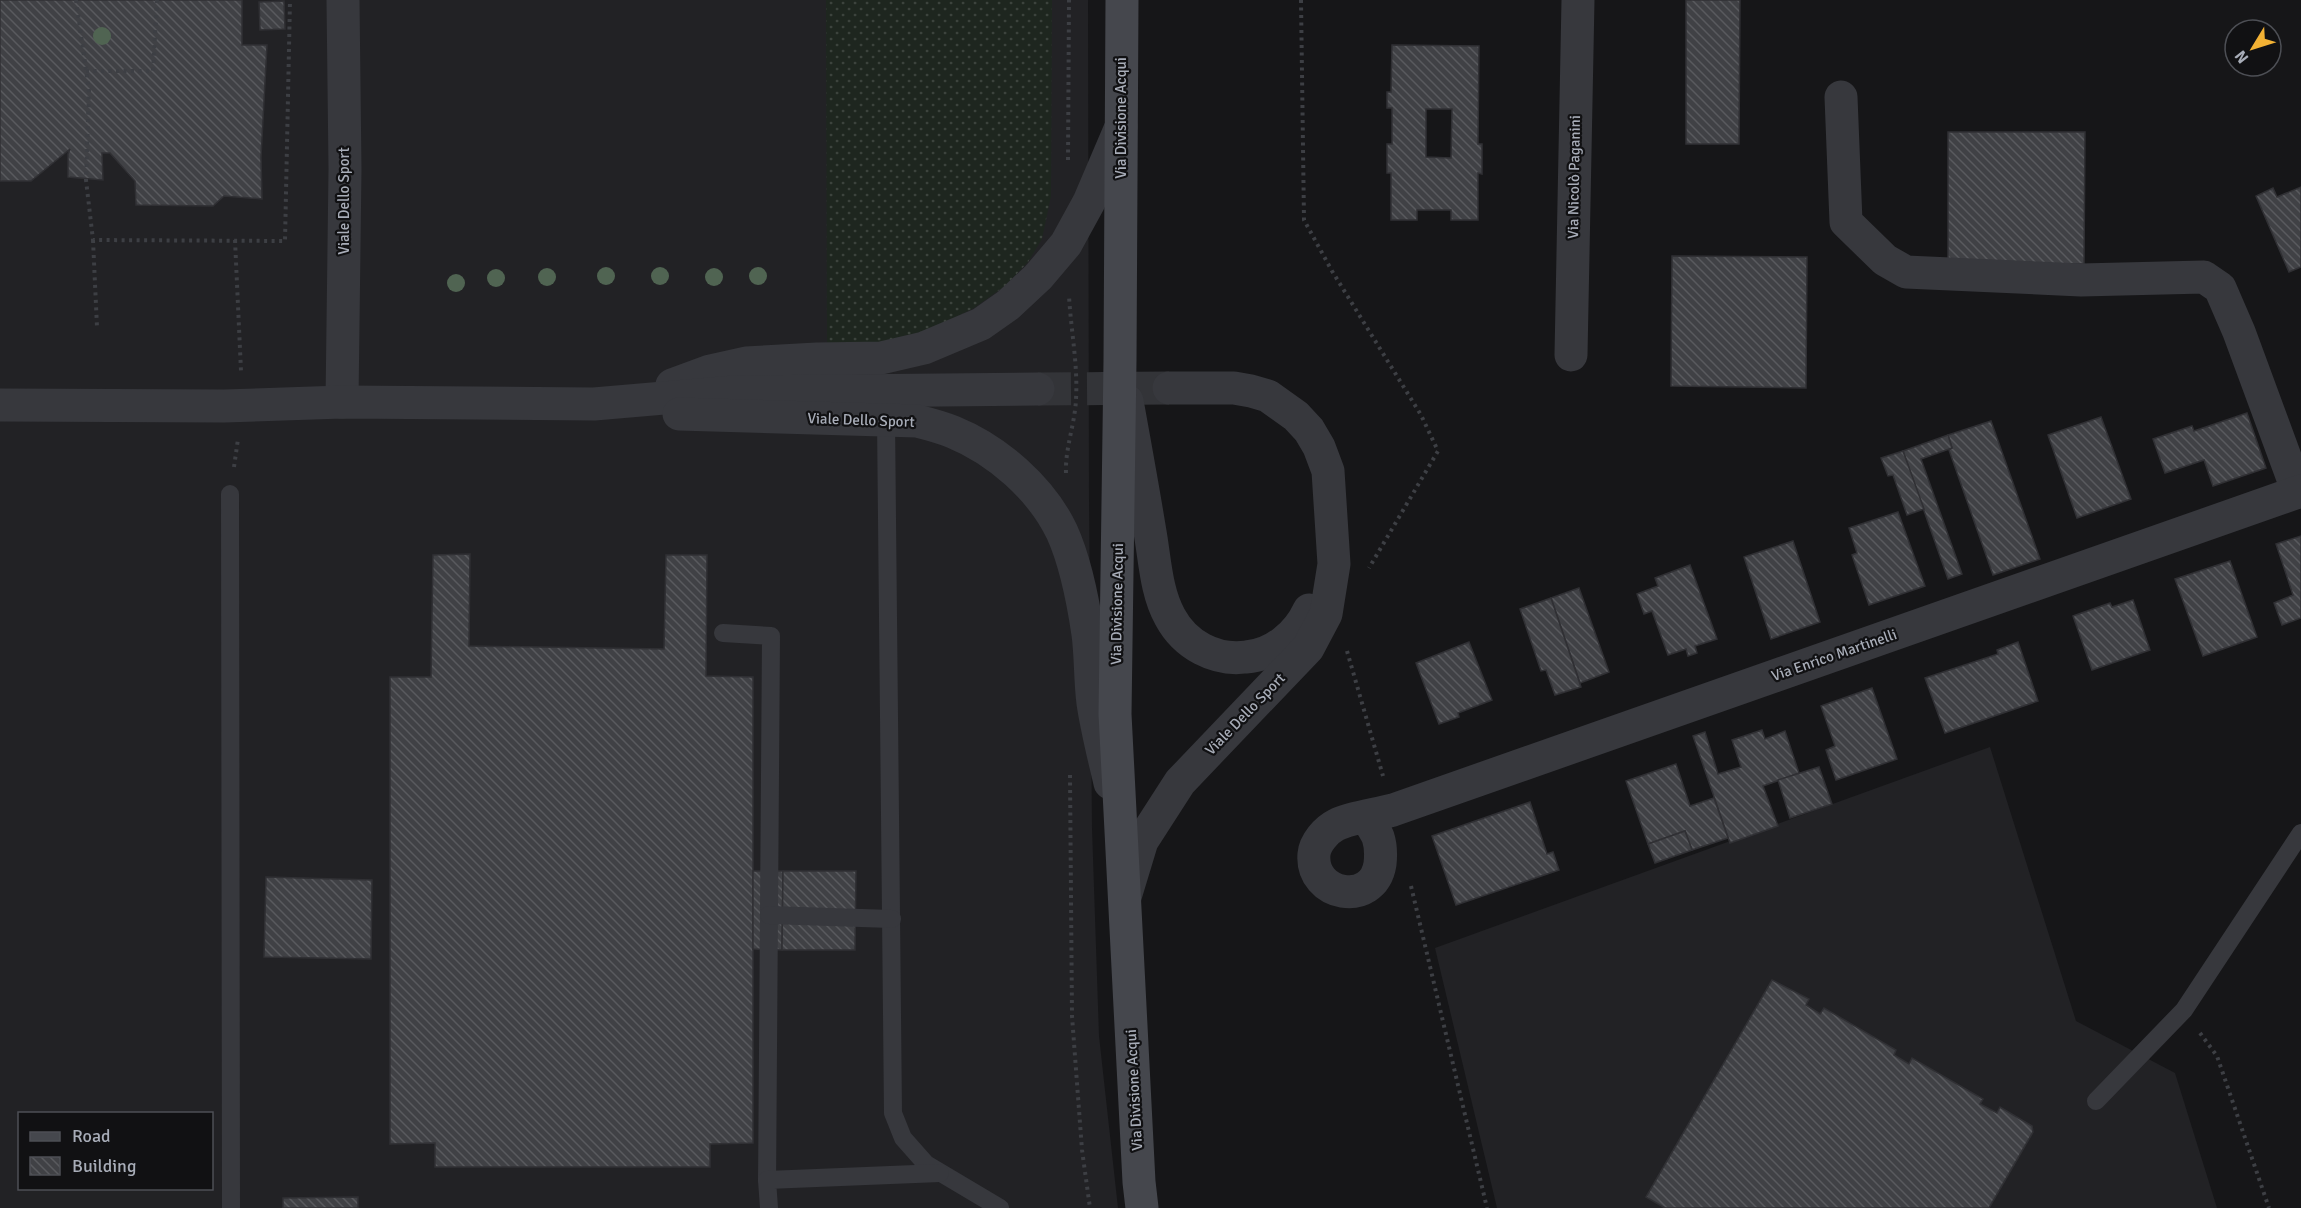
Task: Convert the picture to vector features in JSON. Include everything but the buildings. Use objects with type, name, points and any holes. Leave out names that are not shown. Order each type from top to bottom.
[{"type":"main road","name":"Via Divisione Acqui","points":[[1122,0],[1115,714],[1142,1208]]},
{"type":"street","name":"Viale Dello Sport","points":[[342,402],[345,169],[344,0]]},
{"type":"street","name":"Via Nicolò Paganini","points":[[1571,355],[1578,0]]},
{"type":"street","points":[[1841,97],[1846,222],[1885,260],[1906,272],[2080,280],[2204,277],[2220,288],[2300,491]]},
{"type":"street","name":"Viale Dello Sport","points":[[635,400],[710,371],[737,365],[817,358],[881,358],[924,348],[981,324],[1008,305],[1038,278],[1066,244],[1089,202],[1121,127]]},
{"type":"street","name":"Viale Dello Sport","points":[[1120,361],[1159,589],[1171,619],[1197,647],[1219,657],[1255,657],[1270,650],[1296,631],[1314,600],[1332,521]]},
{"type":"street","name":"Viale Dello Sport","points":[[1125,899],[1142,841],[1180,782],[1308,648],[1326,614],[1333,574],[1328,471],[1314,438],[1296,416],[1268,396],[1234,387],[1169,388]]},
{"type":"street","name":"Viale Dello Sport","points":[[0,405],[243,405],[342,402],[594,404],[734,392],[1038,389]]},
{"type":"street","name":"Viale Dello Sport","points":[[594,404],[679,414],[917,421],[952,431],[1006,462],[1050,512],[1069,550],[1081,594],[1088,634],[1093,701],[1122,836]]},
{"type":"street","name":"Via Enrico Martinelli","points":[[1366,817],[1393,810],[2300,491]]},
{"type":"lane","points":[[886,419],[893,1113],[903,1138],[926,1164],[1000,1208]]},
{"type":"lane","points":[[230,494],[231,1208]]},
{"type":"lane","points":[[723,633],[771,636],[768,871],[767,1180],[769,1208]]},
{"type":"lane","points":[[2096,1101],[2184,1010],[2301,832]]},
{"type":"lane","points":[[769,915],[892,919]]},
{"type":"lane","points":[[767,1180],[940,1173]]},
{"type":"path","points":[[76,0],[89,91],[86,180],[93,240],[97,327]]},
{"type":"path","points":[[86,70],[153,71],[157,0]]},
{"type":"path","points":[[93,240],[285,241],[290,0]]},
{"type":"path","points":[[1301,0],[1304,220],[1332,271],[1421,415],[1438,451]]},
{"type":"path","points":[[230,494],[243,405],[235,240]]},
{"type":"path","points":[[2184,1010],[2217,1056],[2269,1208]]},
{"type":"shaded area","points":[[0,0],[1088,0],[1092,828],[1099,1036],[1118,1208],[0,1208]]},
{"type":"shaded area","points":[[826,0],[1052,0],[1051,196],[1042,239],[1028,262],[1005,286],[974,308],[910,340],[827,346]]},
{"type":"shaded area","points":[[1990,747],[2076,1021],[2175,1073],[2217,1208],[1497,1208],[1435,948]]},
{"type":"tunnel","points":[[1038,389],[1169,388]]}]
